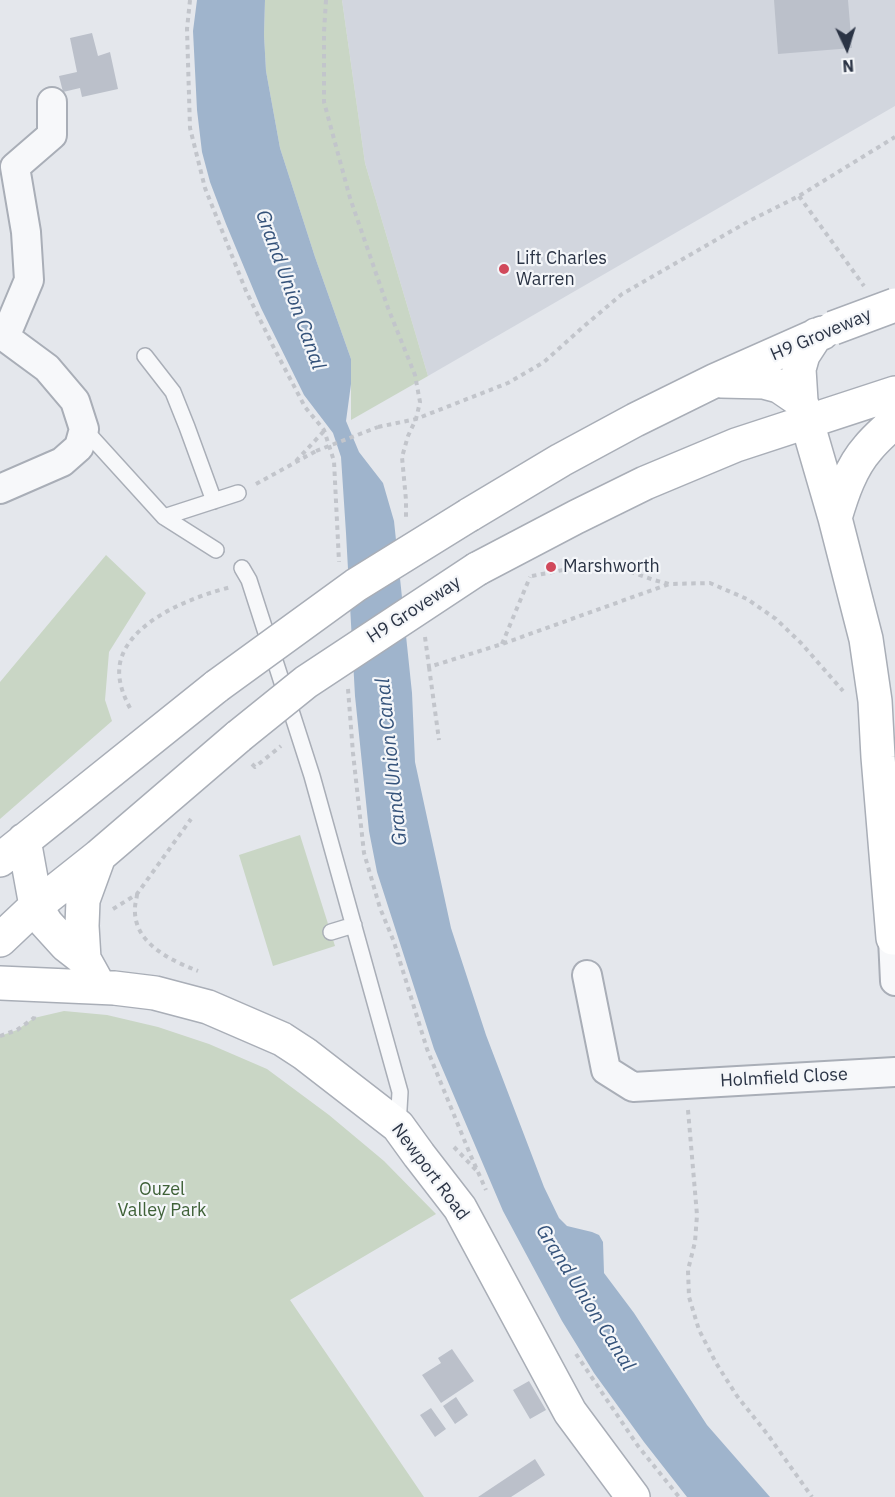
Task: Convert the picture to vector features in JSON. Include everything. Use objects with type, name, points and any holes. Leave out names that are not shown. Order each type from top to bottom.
[{"type":"street","points":[[0,489],[62,462],[79,447],[84,429],[75,401],[47,368],[2,337],[28,280],[26,232],[15,167],[52,135],[52,102]]},
{"type":"street","name":"H9 Groveway","points":[[12,850],[217,686],[356,585],[570,455],[716,380],[825,331],[881,298]]},
{"type":"street","points":[[825,331],[803,355],[799,369],[804,411],[835,518],[866,639],[882,715],[878,757],[889,831],[895,981]]},
{"type":"street","points":[[716,380],[764,382],[779,386],[804,411]]},
{"type":"street","points":[[835,518],[842,494],[887,404]]},
{"type":"street","name":"H9 Groveway","points":[[0,940],[36,906],[306,682],[477,569],[645,483],[735,445],[804,411],[887,404]]},
{"type":"street","points":[[12,850],[36,906],[46,923],[91,973]]},
{"type":"street","points":[[91,973],[82,926],[83,900],[99,856]]},
{"type":"street","name":"Newport Road","points":[[0,983],[42,984],[91,973],[208,1007],[282,1039],[398,1126],[460,1208],[570,1412],[633,1497]]},
{"type":"street","name":"Holmfield Close","points":[[587,975],[606,1070],[633,1087],[676,1077],[895,1072]]},
{"type":"lane","points":[[145,356],[173,392],[214,501]]},
{"type":"lane","points":[[84,429],[164,517],[216,550]]},
{"type":"lane","points":[[164,517],[238,493]]},
{"type":"lane","points":[[246,574],[312,776],[400,1092],[398,1126]]},
{"type":"lane","points":[[331,932],[354,925]]},
{"type":"path","points":[[190,0],[187,29],[190,128],[205,188],[246,291],[275,350],[305,407],[324,430],[334,461],[339,573]]},
{"type":"path","points":[[326,0],[324,102],[350,198],[388,309],[414,375],[420,402],[402,457],[406,522]]},
{"type":"path","points":[[238,493],[316,452],[378,427],[416,419],[508,383],[544,362],[622,294],[749,221],[799,196],[895,137]]},
{"type":"path","points":[[799,196],[881,298]]},
{"type":"path","points":[[294,463],[324,430]]},
{"type":"path","points":[[519,581],[568,569],[602,569],[628,571],[669,584],[710,583],[747,599],[776,619],[801,643],[855,705],[882,715]]},
{"type":"path","points":[[130,708],[122,694],[119,675],[121,658],[130,641],[147,624],[171,609],[246,574]]},
{"type":"path","points":[[502,644],[530,577]]},
{"type":"path","points":[[429,668],[669,584]]},
{"type":"path","points":[[424,634],[439,740]]},
{"type":"path","points":[[348,686],[364,853],[427,1049],[490,1199]]},
{"type":"path","points":[[255,767],[297,732]]},
{"type":"path","points":[[82,926],[137,894],[193,816]]},
{"type":"path","points":[[0,1036],[17,1030],[34,1018],[42,984]]},
{"type":"path","points":[[676,1077],[697,1215],[695,1242],[688,1270],[689,1297],[699,1330],[736,1396],[768,1435],[812,1497]]},
{"type":"path","points":[[571,1347],[638,1446],[679,1497]]},
{"type":"shaded area","name":"Lift Charles Warren","points":[[342,0],[895,0],[895,106],[428,376],[365,163]]},
{"type":"green space","points":[[265,0],[342,0],[365,163],[428,376],[351,420],[351,359],[280,148],[266,71]]},
{"type":"green space","points":[[106,555],[146,593],[109,652],[105,700],[112,721],[0,819],[0,682]]},
{"type":"green space","points":[[300,835],[335,946],[273,966],[239,855]]},
{"type":"green space","name":"Ouzel Valley Park","points":[[64,1011],[107,1015],[158,1027],[209,1044],[267,1069],[329,1115],[384,1161],[436,1214],[290,1300],[424,1497],[0,1497],[0,1036],[17,1030],[34,1018]]},
{"type":"water","name":"Grand Union Canal","points":[[197,0],[265,0],[266,71],[280,148],[351,359],[351,384],[346,421],[359,452],[383,483],[394,521],[412,693],[415,762],[451,928],[486,1035],[544,1187],[559,1218],[567,1226],[599,1235],[603,1242],[604,1273],[634,1313],[707,1425],[770,1497],[687,1497],[644,1442],[594,1373],[562,1321],[503,1211],[434,1049],[377,872],[369,831],[355,696],[341,457],[333,433],[304,395],[261,308],[210,182],[202,152],[197,110],[193,31]]},
{"type":"building","points":[[774,0],[848,0],[852,48],[778,54]]},
{"type":"building","points":[[92,33],[98,56],[110,52],[118,89],[82,97],[80,88],[63,92],[59,76],[77,72],[70,38]]},
{"type":"building","points":[[452,1349],[474,1381],[441,1403],[422,1375],[441,1363],[438,1358]]},
{"type":"building","points":[[529,1381],[546,1410],[530,1419],[513,1390]]},
{"type":"building","points":[[456,1397],[468,1415],[455,1424],[443,1406]]},
{"type":"building","points":[[431,1408],[446,1429],[435,1437],[420,1415]]},
{"type":"building","points":[[535,1459],[545,1475],[511,1497],[478,1497]]},
{"type":"place","name":"Lift Charles Warren","points":[[504,269]]},
{"type":"place","name":"Marshworth","points":[[551,567]]}]
